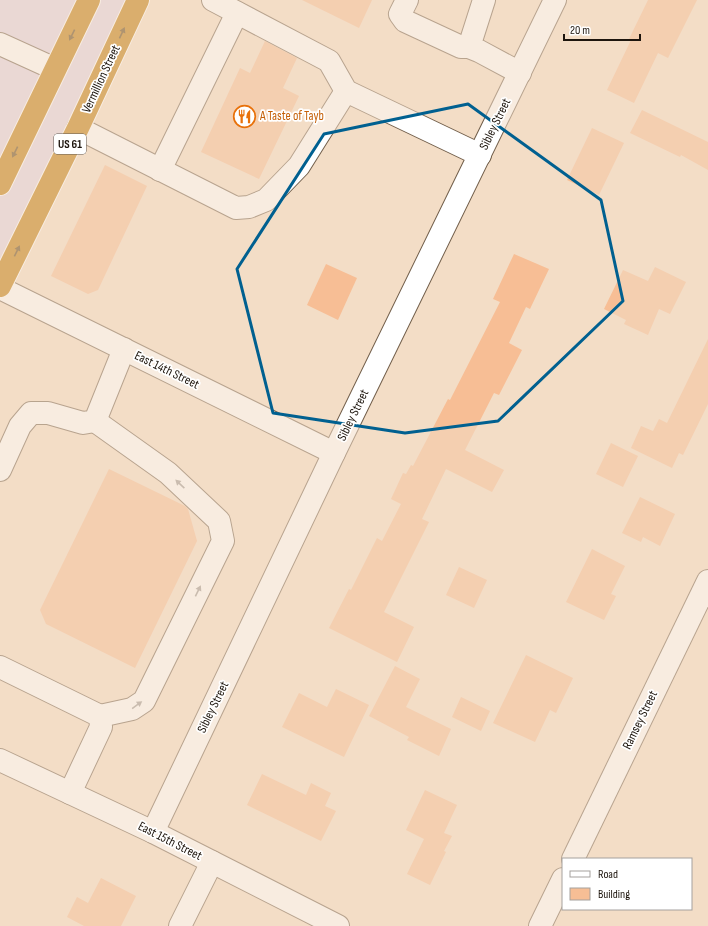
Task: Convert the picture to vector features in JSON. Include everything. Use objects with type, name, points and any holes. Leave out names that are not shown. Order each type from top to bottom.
[{"type":"highway","points":[[0,184],[89,0]]},
{"type":"highway","name":"Vermillion Street","points":[[0,287],[78,128],[138,0]]},
{"type":"street","points":[[213,0],[329,61],[346,91],[480,155]]},
{"type":"street","points":[[406,0],[400,14],[405,21],[460,47],[469,47],[479,51],[520,73]]},
{"type":"street","points":[[469,47],[484,0]]},
{"type":"street","name":"Sibley Street","points":[[153,832],[334,453],[556,0]]},
{"type":"street","points":[[160,170],[237,13]]},
{"type":"street","points":[[0,44],[55,69]]},
{"type":"street","points":[[78,128],[236,208],[249,207],[266,200],[299,166],[346,91]]},
{"type":"street","name":"East 14th Street","points":[[0,287],[334,453]]},
{"type":"street","points":[[95,421],[124,349]]},
{"type":"street","points":[[0,470],[20,426],[31,413],[48,413],[83,423],[95,421],[168,473],[219,521],[223,541],[144,701],[132,709],[100,716],[0,667]]},
{"type":"street","name":"Ramsey Street","points":[[573,858],[708,581]]},
{"type":"street","points":[[70,793],[101,728],[100,716]]},
{"type":"street","name":"East 15th Street","points":[[2,767],[70,793],[153,832],[338,926]]},
{"type":"street","points":[[180,926],[212,862]]},
{"type":"street","points":[[540,926],[562,881]]},
{"type":"highlighted area","points":[[468,104],[601,200],[623,301],[498,421],[405,433],[273,413],[237,269],[324,134]]},
{"type":"shaded area","points":[[0,0],[138,0],[0,286]]},
{"type":"building","points":[[302,0],[372,0],[359,28]]},
{"type":"building","points":[[648,0],[697,0],[668,58],[658,53],[634,103],[607,90]]},
{"type":"building","points":[[265,41],[297,58],[283,88],[299,96],[259,179],[201,152],[240,68],[250,73]]},
{"type":"building","points":[[642,110],[708,142],[708,170],[681,155],[680,157],[630,133]]},
{"type":"building","points":[[592,128],[624,143],[599,195],[567,180]]},
{"type":"building","points":[[105,165],[147,186],[98,290],[88,294],[51,276]]},
{"type":"building","points":[[514,254],[549,269],[530,309],[526,307],[509,343],[522,350],[499,395],[494,393],[465,450],[504,470],[492,492],[446,469],[422,519],[429,522],[384,612],[414,627],[397,662],[329,628],[349,589],[351,590],[377,538],[382,541],[401,504],[391,499],[403,473],[406,474],[411,465],[413,466],[448,399],[450,400],[500,302],[493,299]]},
{"type":"building","points":[[326,264],[357,278],[338,320],[307,305]]},
{"type":"building","points":[[655,267],[686,282],[670,314],[659,309],[648,335],[624,324],[626,320],[604,309],[623,270],[648,281]]},
{"type":"building","points":[[708,339],[708,404],[683,455],[679,453],[672,468],[631,448],[641,426],[653,431],[659,419],[667,423]]},
{"type":"building","points":[[611,443],[638,456],[623,487],[596,474]]},
{"type":"building","points":[[109,469],[185,506],[188,509],[197,541],[135,668],[46,624],[40,610]]},
{"type":"building","points":[[640,497],[675,514],[660,546],[643,537],[641,542],[622,533]]},
{"type":"building","points":[[592,549],[625,566],[611,594],[616,596],[604,620],[566,602]]},
{"type":"building","points":[[459,567],[487,580],[474,608],[446,595]]},
{"type":"building","points":[[526,655],[573,678],[556,713],[550,710],[535,742],[493,723]]},
{"type":"building","points":[[395,666],[420,679],[406,707],[451,729],[439,756],[407,740],[409,737],[369,716]]},
{"type":"building","points":[[336,689],[369,705],[344,757],[282,727],[299,693],[327,707]]},
{"type":"building","points":[[461,697],[490,711],[481,731],[452,717]]},
{"type":"building","points":[[262,774],[306,795],[311,783],[331,793],[325,806],[336,811],[321,841],[247,805]]},
{"type":"building","points":[[425,790],[457,805],[444,833],[452,836],[430,885],[407,874],[424,839],[406,830]]},
{"type":"building","points":[[101,878],[136,896],[121,926],[84,926],[67,917],[77,897],[88,903]]},
{"type":"place","name":"A Taste of Tayb","points":[[245,116]]}]
